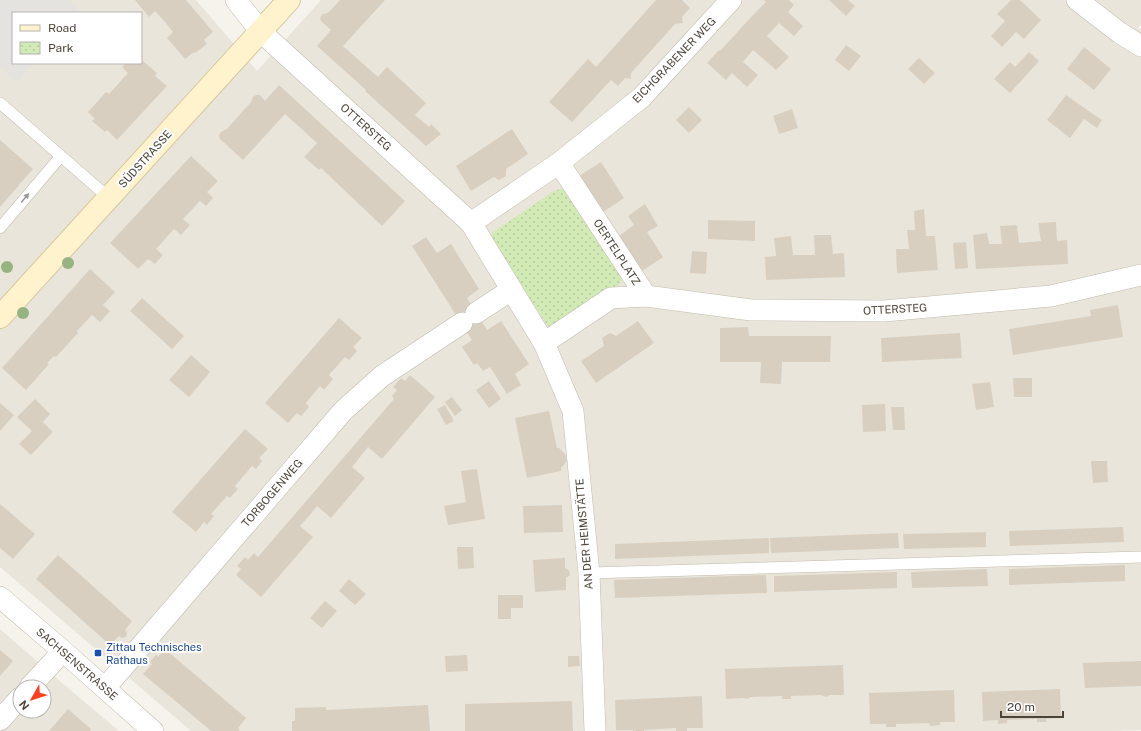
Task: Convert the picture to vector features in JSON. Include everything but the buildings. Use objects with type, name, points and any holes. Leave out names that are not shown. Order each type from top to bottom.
[{"type":"main road","name":"SÜDSTRASSE","points":[[0,317],[289,0]]},
{"type":"street","name":"OTTERSTEG","points":[[236,0],[261,32],[471,223]]},
{"type":"street","name":"EICHGRABENER WEG","points":[[559,163],[642,97],[731,0]]},
{"type":"street","points":[[1078,0],[1120,33],[1141,46]]},
{"type":"street","points":[[544,343],[471,223],[559,163]]},
{"type":"street","name":"OERTELPLATZ","points":[[544,343],[611,298],[646,296],[559,163]]},
{"type":"street","name":"OTTERSTEG","points":[[646,296],[751,310],[884,311],[1051,296],[1141,275]]},
{"type":"street","name":"TORBOGENWEG","points":[[105,688],[343,411],[382,376],[511,290]]},
{"type":"street","name":"AN DER HEIMSTÄTTE","points":[[544,343],[573,411],[589,573],[595,731]]},
{"type":"street","name":"SACHSENSTRASSE","points":[[0,597],[153,731]]},
{"type":"street","points":[[37,679],[63,651]]},
{"type":"street","points":[[0,720],[12,707]]},
{"type":"lane","points":[[0,104],[109,198]]},
{"type":"lane","points":[[0,228],[61,156]]},
{"type":"lane","points":[[589,573],[1141,557]]},
{"type":"shaded area","points":[[0,0],[196,0],[257,71],[321,0],[1141,0],[1141,24],[1138,28],[1141,30],[1141,730],[191,731],[0,567]]},
{"type":"shaded area","points":[[0,0],[68,0],[79,9],[76,12],[12,12],[12,64],[32,64],[17,82],[0,67]]},
{"type":"shaded area","points":[[0,629],[61,682],[119,731],[0,731]]},
{"type":"green space","points":[[564,188],[624,275],[620,284],[549,328],[490,238],[493,232],[554,191]]},
{"type":"place","name":"Zittau Technisches Rathaus","points":[[98,653]]}]
